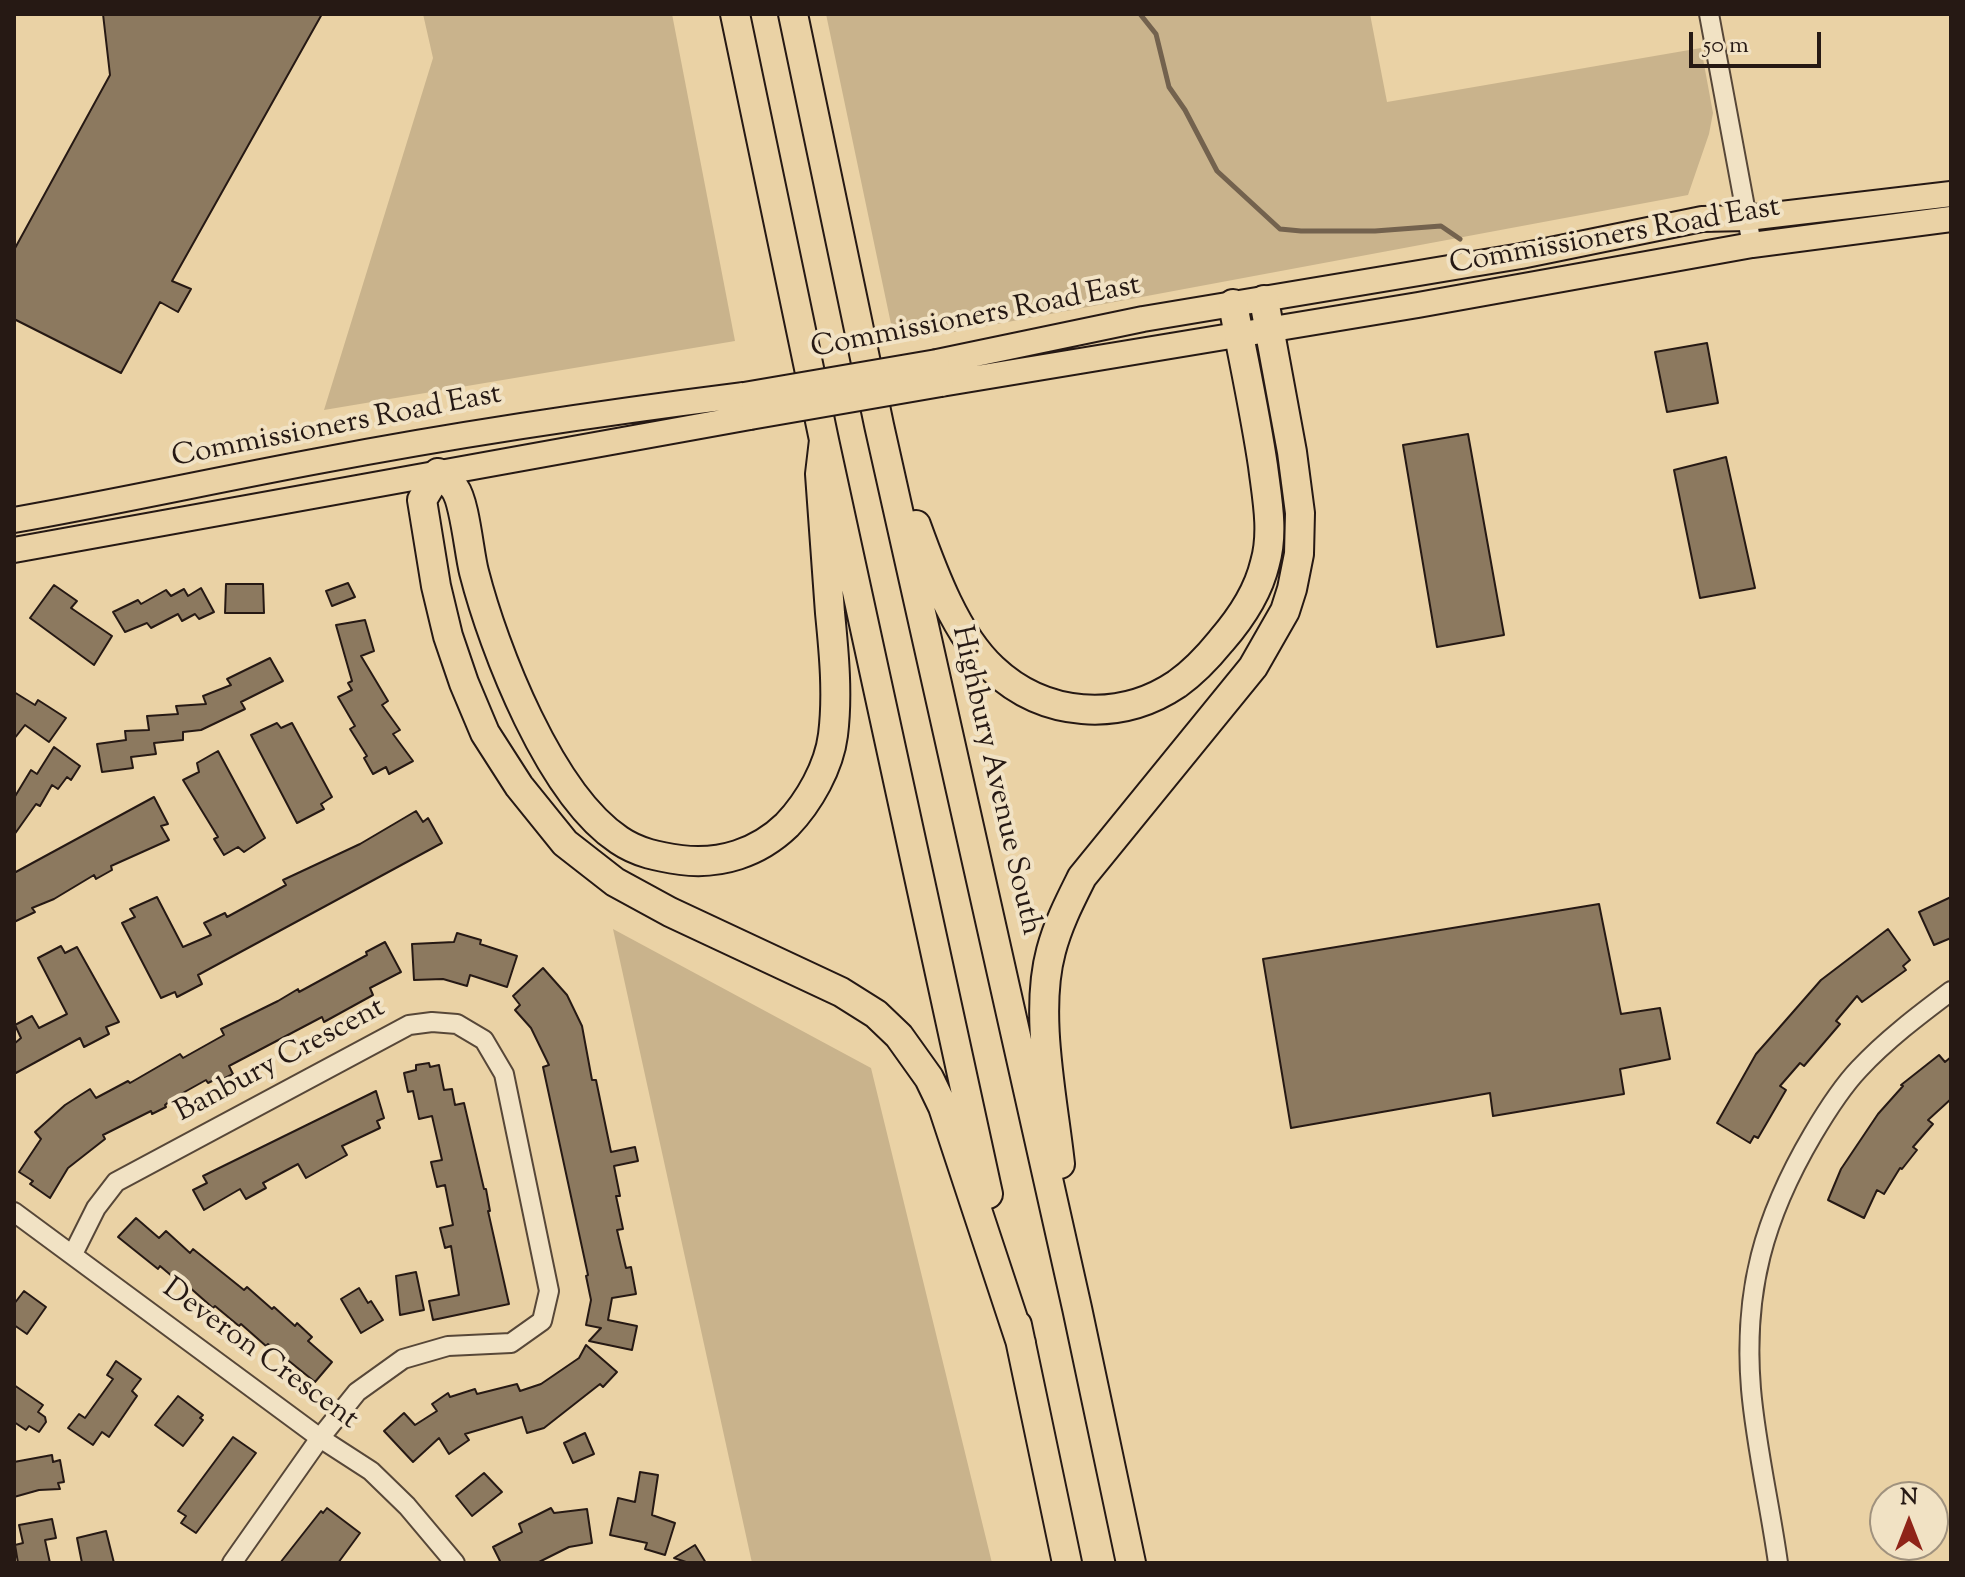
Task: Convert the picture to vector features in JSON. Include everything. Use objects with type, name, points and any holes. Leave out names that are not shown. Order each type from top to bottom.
[{"type":"highway","points":[[735,14],[1067,1563]]},
{"type":"highway","name":"Highbury Avenue South","points":[[793,14],[879,425],[1077,1308],[1131,1563]]},
{"type":"highway","points":[[1077,1308],[1046,1037],[1045,995],[1050,954],[1063,914],[1082,877],[1253,667],[1285,611],[1298,563],[1300,513],[1264,300]]},
{"type":"highway","points":[[879,425],[946,600],[972,645],[993,669],[1028,695],[1050,704],[1096,711],[1124,707],[1175,685],[1194,670],[1230,631],[1254,596],[1266,562],[1268,501],[1233,304]]},
{"type":"highway","points":[[824,440],[820,474],[835,684],[833,736],[810,795],[799,812],[768,841],[719,860],[688,861],[647,854],[618,840],[592,817],[581,802],[552,762],[511,681],[478,585],[457,491],[438,473],[422,500],[436,586],[448,636],[485,733],[519,786],[565,843],[615,882],[670,912],[841,992],[876,1014],[899,1036],[929,1078],[943,1107],[1021,1343]]},
{"type":"main road","name":"Commissioners Road East","points":[[939,373],[1143,319],[1521,256],[1686,222],[1747,218],[1951,194]]},
{"type":"main road","name":"Commissioners Road East","points":[[14,550],[438,473],[747,406],[939,373],[1239,335],[1752,245],[1951,219]]},
{"type":"main road","name":"Commissioners Road East","points":[[14,520],[318,461],[548,422],[747,406]]},
{"type":"main road","points":[[431,442],[438,473]]},
{"type":"street","points":[[1709,14],[1752,245]]},
{"type":"street","points":[[1778,1563],[1751,1389],[1751,1323],[1757,1263],[1766,1230],[1800,1157],[1825,1115],[1858,1070],[1916,1017],[1951,991]]},
{"type":"street","name":"Banbury Crescent","points":[[73,1254],[96,1208],[116,1182],[409,1025],[432,1022],[457,1024],[484,1040],[504,1074],[549,1291],[542,1321],[511,1343],[448,1346],[403,1359],[357,1392],[320,1438],[232,1563]]},
{"type":"street","name":"Deveron Crescent","points":[[14,1212],[320,1438],[371,1471],[407,1506],[455,1563]]},
{"type":"shaded area","points":[[423,14],[672,14],[735,341],[324,410],[433,58]]},
{"type":"shaded area","points":[[826,14],[1370,14],[1387,102],[1701,48],[1713,113],[1688,195],[895,343]]},
{"type":"shaded area","points":[[613,929],[871,1068],[992,1563],[752,1563]]},
{"type":"building","points":[[103,14],[322,14],[172,281],[191,289],[178,312],[160,302],[121,373],[14,319],[14,250],[110,75]]},
{"type":"building","points":[[1707,343],[1718,403],[1667,412],[1655,352]]},
{"type":"building","points":[[1468,434],[1504,635],[1437,647],[1403,445]]},
{"type":"building","points":[[1726,457],[1755,588],[1700,598],[1674,470]]},
{"type":"building","points":[[348,583],[355,597],[332,606],[326,591]]},
{"type":"building","points":[[226,584],[263,584],[264,613],[225,613]]},
{"type":"building","points":[[54,585],[77,601],[71,608],[112,636],[94,665],[30,618]]},
{"type":"building","points":[[201,588],[214,612],[199,619],[195,614],[182,621],[178,614],[151,628],[147,623],[125,632],[113,612],[138,600],[141,604],[166,590],[171,596],[184,589],[188,596]]},
{"type":"building","points":[[365,620],[374,651],[361,656],[388,701],[382,705],[400,730],[393,734],[413,761],[389,774],[386,767],[373,774],[364,758],[367,756],[350,729],[355,726],[338,697],[352,690],[348,683],[352,681],[336,625]]},
{"type":"building","points":[[270,658],[283,681],[241,702],[245,709],[201,730],[183,732],[183,740],[154,743],[156,754],[131,757],[133,768],[102,772],[97,744],[126,740],[125,731],[149,730],[147,716],[178,714],[176,706],[206,704],[203,696],[231,685],[227,679]]},
{"type":"building","points":[[14,692],[35,705],[38,700],[66,718],[49,742],[25,725],[14,739]]},
{"type":"building","points":[[277,723],[281,728],[292,723],[332,797],[321,804],[324,809],[297,823],[251,735]]},
{"type":"building","points":[[54,747],[80,766],[71,780],[67,777],[58,789],[52,785],[40,806],[36,804],[14,835],[14,798],[31,770],[37,774]]},
{"type":"building","points":[[218,751],[265,838],[244,852],[238,847],[224,855],[214,839],[218,837],[183,780],[199,772],[197,763]]},
{"type":"building","points":[[154,797],[168,824],[161,826],[169,840],[111,866],[112,870],[96,879],[94,875],[32,908],[35,912],[14,922],[14,873]]},
{"type":"building","points":[[416,811],[423,822],[428,818],[442,843],[198,975],[202,984],[177,997],[175,992],[161,998],[122,923],[135,917],[130,909],[157,897],[183,947],[211,935],[204,923],[225,913],[227,917],[286,885],[283,880],[360,844]]},
{"type":"building","points":[[1951,897],[1951,938],[1934,945],[1919,912]]},
{"type":"building","points":[[1599,904],[1621,1014],[1660,1008],[1670,1059],[1620,1069],[1624,1094],[1493,1116],[1490,1093],[1291,1128],[1263,959]]},
{"type":"building","points":[[1888,929],[1910,960],[1903,966],[1906,970],[1862,1002],[1857,996],[1836,1021],[1840,1024],[1804,1066],[1800,1063],[1780,1086],[1786,1090],[1758,1138],[1754,1136],[1750,1143],[1717,1123],[1756,1054],[1821,980]]},
{"type":"building","points":[[457,933],[517,956],[507,987],[470,975],[467,986],[443,979],[414,980],[412,944],[454,942]]},
{"type":"building","points":[[385,942],[401,972],[370,988],[373,995],[324,1022],[322,1017],[229,1066],[233,1074],[219,1081],[218,1078],[208,1083],[206,1080],[172,1099],[166,1107],[152,1114],[151,1111],[103,1135],[105,1139],[68,1168],[50,1198],[19,1172],[41,1139],[35,1132],[65,1105],[90,1089],[96,1098],[128,1081],[130,1083],[180,1054],[183,1058],[224,1035],[221,1029],[298,989],[299,992]]},
{"type":"building","points":[[61,946],[65,953],[77,947],[119,1022],[106,1027],[109,1034],[84,1047],[80,1038],[14,1074],[14,1044],[21,1038],[15,1025],[32,1016],[39,1028],[67,1014],[38,958]]},
{"type":"building","points":[[543,968],[567,995],[582,1026],[611,1152],[635,1147],[638,1161],[614,1166],[623,1229],[617,1230],[626,1268],[631,1267],[636,1294],[612,1298],[608,1320],[637,1326],[632,1350],[589,1341],[601,1328],[586,1325],[591,1300],[588,1275],[543,1067],[549,1065],[531,1028],[515,1010],[520,1005],[513,996]]},
{"type":"building","points":[[1939,1055],[1945,1062],[1951,1057],[1951,1099],[1928,1120],[1933,1124],[1913,1147],[1917,1150],[1900,1168],[1884,1194],[1877,1190],[1864,1218],[1828,1200],[1841,1169],[1878,1114],[1901,1085]]},
{"type":"building","points":[[429,1063],[430,1067],[439,1065],[444,1090],[452,1089],[455,1105],[464,1103],[486,1189],[509,1304],[433,1320],[429,1301],[459,1295],[451,1246],[445,1248],[440,1228],[453,1225],[445,1185],[437,1187],[431,1162],[442,1160],[432,1116],[419,1119],[413,1091],[408,1092],[404,1073],[416,1070],[416,1065]]},
{"type":"building","points":[[376,1091],[384,1118],[377,1121],[380,1128],[342,1146],[347,1155],[306,1178],[298,1164],[263,1183],[266,1188],[246,1199],[240,1189],[204,1210],[193,1190],[207,1183],[203,1176]]},
{"type":"building","points":[[136,1218],[159,1238],[166,1231],[190,1253],[193,1249],[244,1290],[247,1287],[295,1326],[297,1323],[312,1337],[308,1341],[332,1362],[315,1382],[241,1324],[239,1326],[215,1306],[213,1308],[160,1266],[158,1269],[118,1237]]},
{"type":"building","points":[[416,1272],[424,1310],[400,1315],[396,1276]]},
{"type":"building","points":[[359,1288],[383,1320],[361,1333],[341,1299]]},
{"type":"building","points":[[24,1291],[46,1307],[27,1334],[14,1325],[14,1304]]},
{"type":"building","points":[[586,1345],[617,1372],[603,1387],[600,1384],[544,1428],[527,1433],[522,1417],[465,1434],[469,1440],[449,1454],[439,1438],[413,1462],[384,1431],[404,1413],[415,1425],[437,1411],[432,1404],[448,1393],[450,1397],[475,1389],[477,1394],[517,1384],[520,1391],[541,1384],[579,1358]]},
{"type":"building","points":[[116,1361],[141,1379],[132,1391],[137,1396],[109,1437],[102,1432],[93,1445],[68,1428],[79,1414],[85,1418],[113,1379],[107,1375]]},
{"type":"building","points":[[14,1385],[43,1405],[38,1412],[46,1422],[39,1432],[29,1426],[26,1430],[14,1422]]},
{"type":"building","points":[[178,1396],[203,1415],[200,1418],[203,1420],[183,1446],[155,1425]]},
{"type":"building","points":[[585,1433],[594,1454],[573,1463],[564,1443]]},
{"type":"building","points":[[233,1437],[256,1453],[196,1533],[181,1523],[186,1516],[178,1511]]},
{"type":"building","points":[[52,1455],[53,1462],[60,1460],[64,1482],[58,1483],[60,1489],[39,1490],[14,1497],[14,1462]]},
{"type":"building","points":[[640,1472],[658,1475],[652,1515],[675,1523],[665,1555],[645,1549],[647,1543],[610,1535],[618,1498],[635,1502]]},
{"type":"building","points":[[484,1473],[502,1492],[472,1516],[456,1496]]},
{"type":"building","points":[[327,1508],[360,1533],[338,1563],[280,1563],[321,1511],[323,1513]]},
{"type":"building","points":[[551,1508],[554,1513],[587,1509],[592,1543],[569,1547],[537,1563],[501,1563],[493,1547],[522,1532],[519,1524]]},
{"type":"building","points":[[52,1519],[56,1538],[45,1540],[50,1563],[18,1563],[15,1545],[23,1543],[19,1525]]},
{"type":"building","points":[[106,1531],[114,1563],[82,1563],[77,1538]]},
{"type":"building","points":[[695,1545],[706,1563],[689,1563],[674,1558]]},
{"type":"waterway","points":[[1140,14],[1156,34],[1169,87],[1185,110],[1217,171],[1280,229],[1375,231],[1441,226],[1460,239]]}]
